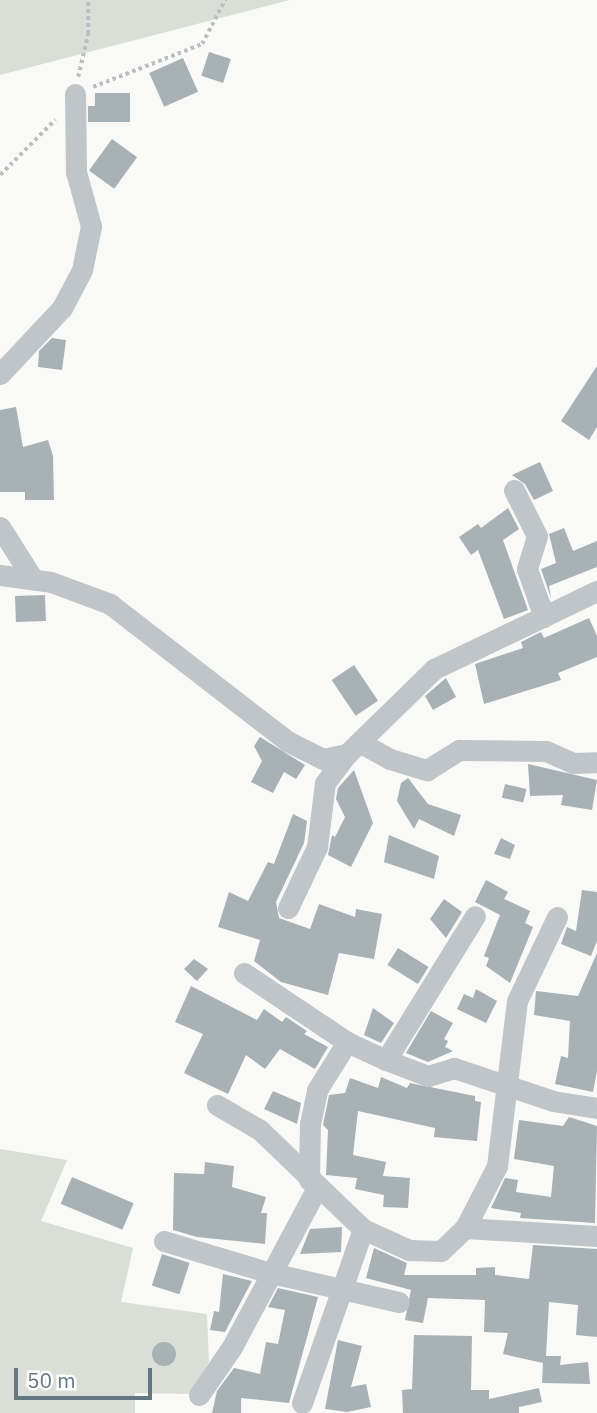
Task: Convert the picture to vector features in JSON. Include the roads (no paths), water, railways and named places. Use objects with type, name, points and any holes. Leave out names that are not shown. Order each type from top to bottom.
[{"type":"street","points":[[0,374],[62,309],[82,270],[91,226],[76,172],[75,94]]},
{"type":"street","points":[[514,490],[537,536],[527,569],[544,617]]},
{"type":"street","points":[[0,527],[33,579]]},
{"type":"street","points":[[0,575],[33,579],[110,604],[287,741],[323,759],[354,749],[426,770],[459,750],[546,751],[573,764],[597,762]]},
{"type":"street","points":[[288,908],[317,847],[325,783],[354,749],[434,670],[597,591]]},
{"type":"street","points":[[575,602],[597,606]]},
{"type":"street","points":[[386,1060],[475,916]]},
{"type":"street","points":[[217,1105],[260,1130],[313,1184],[363,1229],[409,1250],[442,1251],[464,1228],[497,1166],[517,1001],[556,917]]},
{"type":"street","points":[[244,973],[347,1042],[386,1060],[428,1076],[454,1068],[508,1088],[597,1108]]},
{"type":"street","points":[[199,1395],[232,1347],[313,1184],[310,1124],[317,1090],[347,1042]]},
{"type":"street","points":[[464,1228],[597,1236]]},
{"type":"street","points":[[302,1403],[363,1229]]},
{"type":"street","points":[[164,1241],[271,1273],[399,1302]]}]
